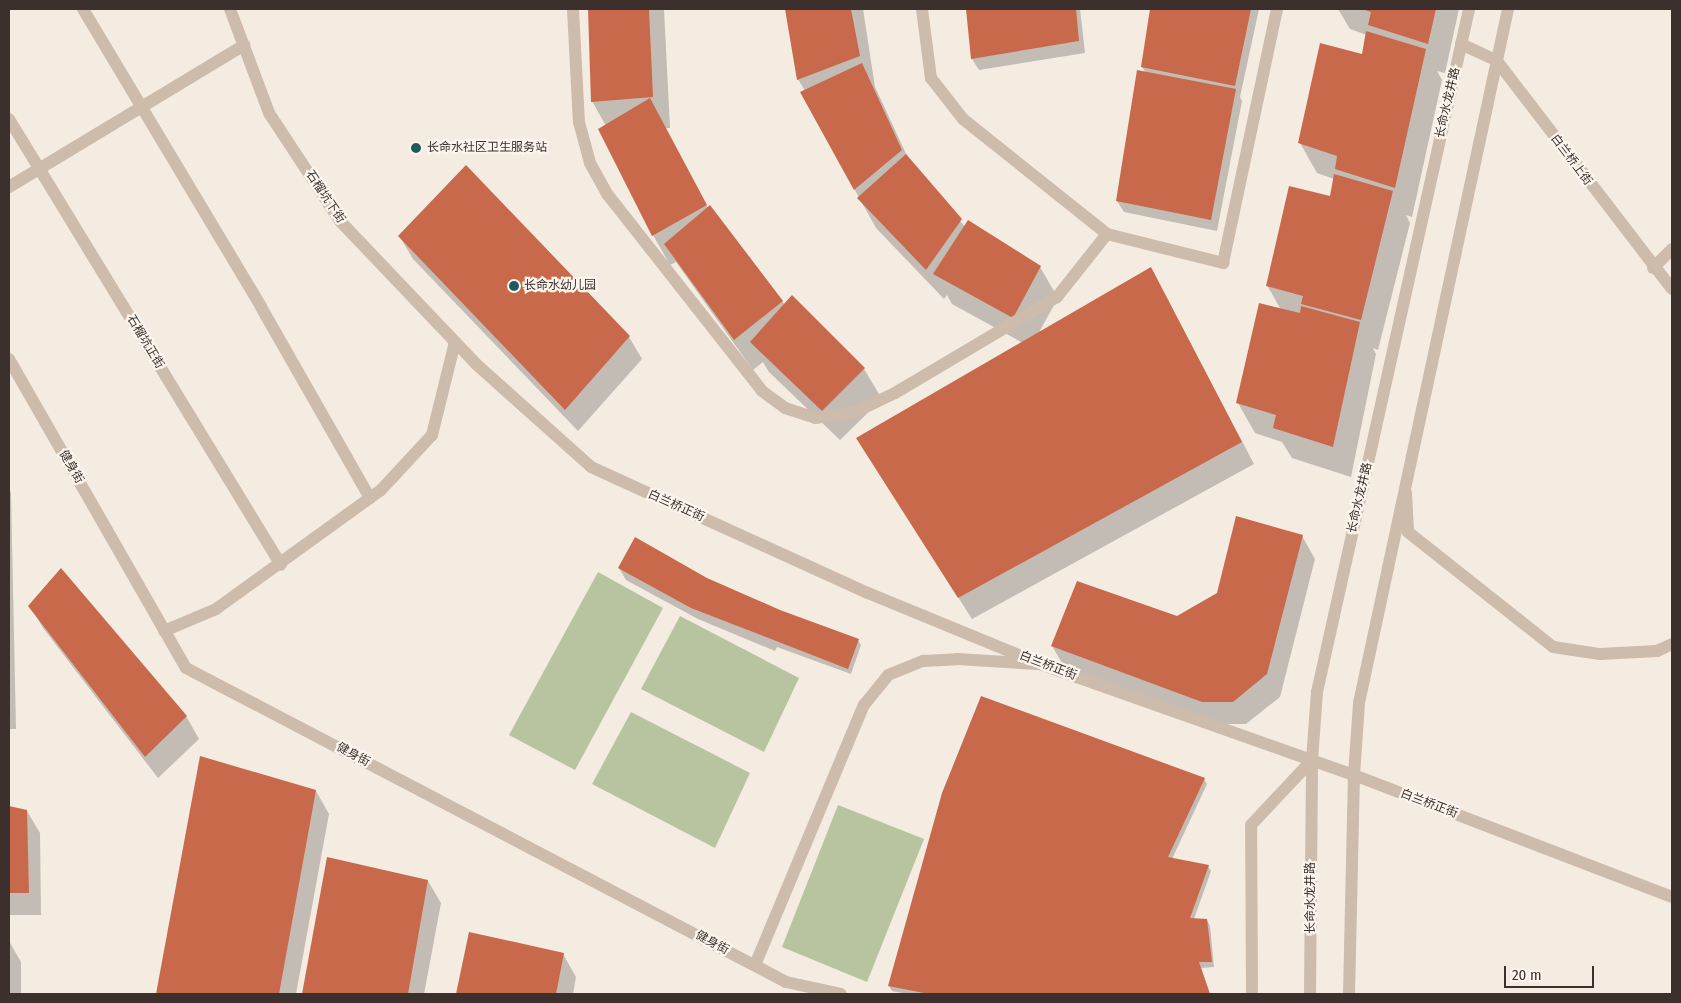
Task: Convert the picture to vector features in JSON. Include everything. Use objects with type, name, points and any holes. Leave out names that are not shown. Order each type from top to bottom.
[{"type":"street","points":[[83,9],[370,498]]},
{"type":"street","name":"石榴坑下街","points":[[230,9],[269,113],[340,221],[468,355]]},
{"type":"street","points":[[573,9],[579,122],[590,163],[608,195],[762,391],[785,408],[815,418],[855,412],[895,393],[1057,298],[1107,234]]},
{"type":"street","points":[[922,9],[931,78],[963,119],[1107,234],[1223,263],[1277,9]]},
{"type":"street","name":"长命水龙井路","points":[[1310,994],[1312,760],[1317,692],[1469,9]]},
{"type":"street","points":[[1349,994],[1354,775],[1359,703],[1508,9]]},
{"type":"street","points":[[9,187],[38,167],[244,44]]},
{"type":"street","name":"白兰桥上街","points":[[1461,44],[1497,62],[1653,268],[1672,289]]},
{"type":"street","name":"石榴坑正街","points":[[9,119],[281,565]]},
{"type":"street","points":[[1653,268],[1672,249]]},
{"type":"street","points":[[164,632],[216,609],[281,565],[370,498],[432,434],[455,342]]},
{"type":"street","name":"白兰桥正街","points":[[468,355],[591,467],[868,593],[1040,664],[1354,775],[1672,897]]},
{"type":"street","name":"健身街","points":[[9,359],[186,668],[786,982],[841,994]]},
{"type":"street","points":[[1405,489],[1408,532],[1553,648],[1600,654],[1657,651],[1672,644]]},
{"type":"street","points":[[755,965],[864,705],[888,675],[923,661],[957,659],[1040,664]]},
{"type":"street","points":[[1252,994],[1251,825],[1312,760]]},
{"type":"green space","points":[[598,572],[663,608],[575,770],[509,735]]},
{"type":"green space","points":[[680,616],[799,678],[764,752],[641,689]]},
{"type":"green space","points":[[631,712],[750,773],[715,848],[592,784]]},
{"type":"green space","points":[[838,805],[924,839],[867,982],[782,947]]},
{"type":"building","points":[[588,9],[649,9],[653,97],[591,102]]},
{"type":"building","points":[[785,9],[851,9],[860,56],[797,80]]},
{"type":"building","points":[[966,9],[1076,9],[1079,41],[971,59]]},
{"type":"building","points":[[1150,9],[1251,9],[1235,86],[1141,67]]},
{"type":"building","points":[[1362,9],[1436,9],[1428,44],[1368,25],[1371,12]]},
{"type":"building","points":[[1366,31],[1426,49],[1395,188],[1335,169],[1337,156],[1298,143],[1320,43],[1362,54]]},
{"type":"building","points":[[862,63],[902,150],[854,190],[800,92]]},
{"type":"building","points":[[1137,70],[1236,89],[1211,220],[1116,201]]},
{"type":"building","points":[[650,98],[707,205],[652,236],[598,129]]},
{"type":"building","points":[[906,154],[962,219],[926,270],[857,198]]},
{"type":"building","name":"长命水幼儿园","points":[[466,165],[630,336],[565,410],[398,236]]},
{"type":"building","points":[[1334,174],[1393,191],[1361,320],[1301,304],[1303,296],[1266,286],[1289,186],[1330,196]]},
{"type":"building","points":[[710,205],[783,301],[734,340],[664,244]]},
{"type":"building","points":[[968,220],[1041,266],[1013,318],[933,274]]},
{"type":"building","points":[[1151,267],[1242,442],[958,598],[856,438]]},
{"type":"building","points":[[792,295],[865,368],[822,411],[750,342]]},
{"type":"building","points":[[1259,303],[1300,313],[1301,306],[1360,322],[1333,447],[1273,428],[1276,415],[1236,403]]},
{"type":"building","points":[[1236,516],[1303,535],[1267,674],[1233,702],[1202,702],[1051,646],[1077,581],[1177,616],[1217,593]]},
{"type":"building","points":[[635,537],[707,578],[780,610],[859,639],[848,669],[691,608],[618,568]]},
{"type":"building","points":[[61,568],[187,716],[145,757],[28,606]]},
{"type":"building","points":[[981,696],[1205,778],[1168,857],[1209,865],[1190,918],[1207,919],[1212,962],[1199,962],[1210,994],[929,994],[888,986],[942,793]]},
{"type":"building","points":[[200,756],[316,790],[279,994],[156,994]]},
{"type":"building","points":[[9,806],[27,810],[29,893],[9,893]]},
{"type":"building","points":[[327,857],[428,880],[408,994],[302,994]]},
{"type":"building","points":[[469,932],[564,953],[556,994],[456,994]]},
{"type":"place","name":"长命水社区卫生服务站","points":[[416,148]]},
{"type":"place","name":"长命水幼儿园","points":[[514,286]]}]
